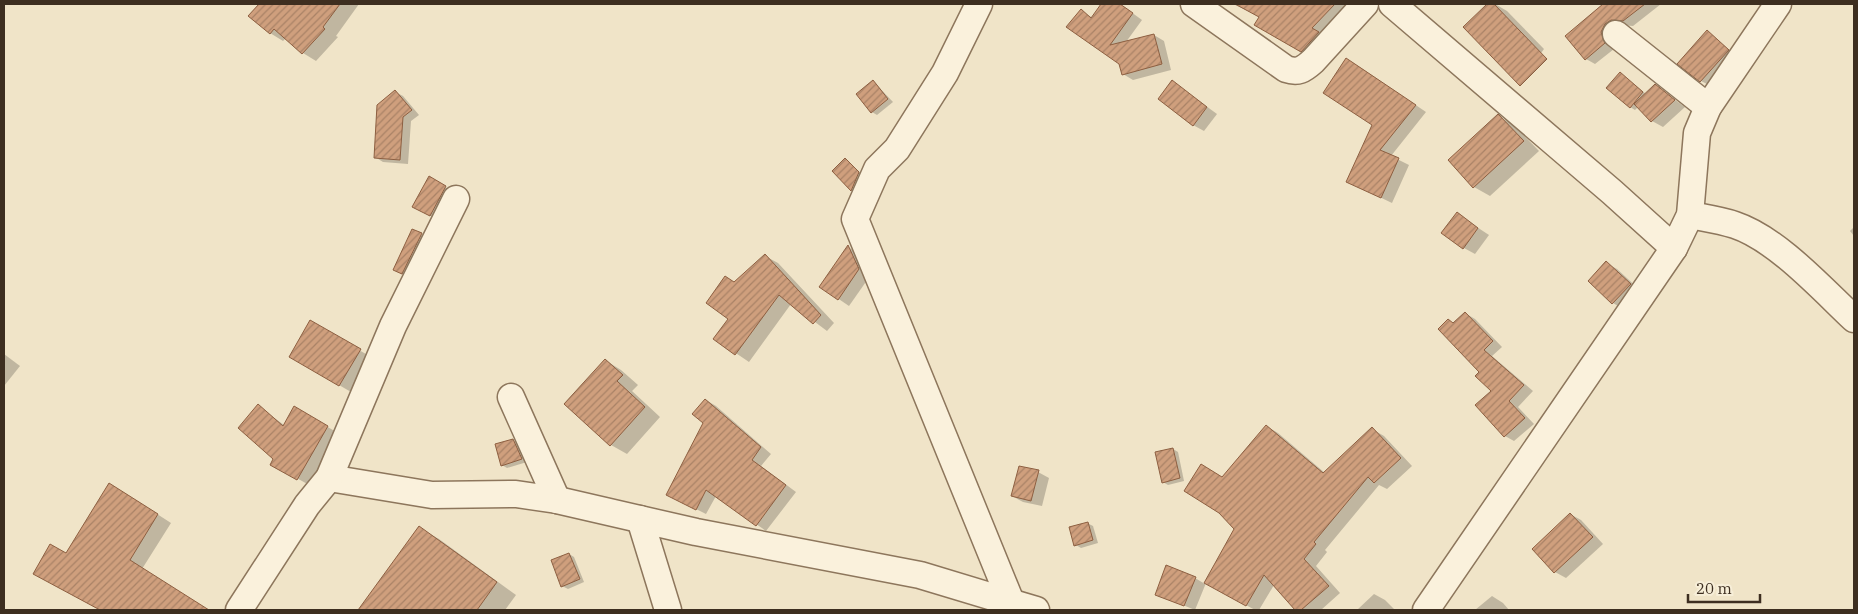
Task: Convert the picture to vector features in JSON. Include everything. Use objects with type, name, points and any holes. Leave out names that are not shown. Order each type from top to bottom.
[{"type":"street","points":[[980,4],[945,73],[897,149],[877,169],[855,219],[1011,602]]},
{"type":"street","points":[[1194,4],[1286,69],[1295,72],[1303,70],[1313,61],[1365,4]]},
{"type":"street","points":[[1392,4],[1612,192],[1674,248]]},
{"type":"street","points":[[1426,610],[1674,248],[1690,215],[1698,133],[1708,107],[1778,4]]},
{"type":"street","points":[[1616,34],[1708,107]]},
{"type":"street","points":[[239,610],[284,540],[329,478],[393,326],[456,199]]},
{"type":"street","points":[[1690,215],[1736,226],[1763,241],[1787,257],[1854,319]]},
{"type":"street","points":[[511,397],[557,500]]},
{"type":"street","points":[[329,478],[432,496],[516,494],[557,500],[696,532],[920,575],[1036,610]]},
{"type":"street","points":[[640,519],[668,610]]},
{"type":"building","points":[[259,4],[340,4],[323,27],[325,29],[302,54],[274,29],[270,34],[248,16]]},
{"type":"building","points":[[1101,4],[1120,4],[1133,13],[1110,45],[1154,34],[1162,64],[1122,75],[1119,64],[1066,27],[1081,9],[1091,18]]},
{"type":"building","points":[[1235,4],[1335,4],[1312,28],[1319,32],[1301,52],[1254,25],[1259,17]]},
{"type":"building","points":[[1487,4],[1494,4],[1547,59],[1520,86],[1463,27]]},
{"type":"building","points":[[1603,4],[1645,4],[1623,21],[1611,20],[1605,24],[1601,32],[1605,43],[1585,60],[1565,36]]},
{"type":"building","points":[[1707,30],[1729,50],[1700,82],[1677,64]]},
{"type":"building","points":[[1346,58],[1416,105],[1380,150],[1399,158],[1381,198],[1346,182],[1372,125],[1323,93]]},
{"type":"building","points":[[1620,72],[1643,92],[1630,108],[1606,88]]},
{"type":"building","points":[[873,80],[888,99],[871,113],[856,94]]},
{"type":"building","points":[[1172,80],[1207,107],[1193,126],[1158,99]]},
{"type":"building","points":[[1655,84],[1675,100],[1651,122],[1634,104]]},
{"type":"building","points":[[395,90],[412,110],[403,117],[400,160],[374,158],[377,105]]},
{"type":"building","points":[[1498,114],[1524,141],[1473,188],[1448,160]]},
{"type":"building","points":[[845,158],[859,172],[851,191],[832,171]]},
{"type":"building","points":[[429,176],[446,186],[430,216],[412,207]]},
{"type":"building","points":[[1457,212],[1478,228],[1463,249],[1441,233]]},
{"type":"building","points":[[412,229],[422,233],[402,274],[393,270]]},
{"type":"building","points":[[848,245],[859,269],[838,300],[819,287]]},
{"type":"building","points":[[765,254],[821,315],[813,324],[779,295],[735,355],[713,339],[728,319],[706,303],[725,276],[734,282]]},
{"type":"building","points":[[1606,261],[1631,284],[1612,304],[1588,281]]},
{"type":"building","points":[[1465,312],[1493,341],[1484,350],[1524,385],[1509,401],[1525,418],[1504,437],[1475,405],[1491,391],[1475,376],[1479,372],[1438,329],[1448,319],[1453,323]]},
{"type":"building","points":[[310,320],[361,349],[339,386],[289,357]]},
{"type":"building","points":[[605,359],[623,375],[617,381],[645,407],[610,446],[564,404]]},
{"type":"building","points":[[705,399],[761,447],[752,460],[786,485],[756,526],[706,490],[696,510],[666,495],[703,423],[692,414]]},
{"type":"building","points":[[258,404],[283,426],[294,406],[328,426],[297,480],[270,465],[273,459],[238,428]]},
{"type":"building","points":[[1266,425],[1323,473],[1372,427],[1401,458],[1374,483],[1368,477],[1314,542],[1316,544],[1304,559],[1329,586],[1301,610],[1295,610],[1264,575],[1246,606],[1204,583],[1234,529],[1219,513],[1184,491],[1201,464],[1222,477]]},
{"type":"building","points":[[513,439],[522,459],[501,466],[495,444]]},
{"type":"building","points":[[1173,448],[1180,478],[1162,483],[1155,452]]},
{"type":"building","points":[[1019,466],[1039,470],[1031,501],[1011,496]]},
{"type":"building","points":[[109,483],[158,514],[130,560],[209,610],[100,610],[33,574],[50,544],[66,553]]},
{"type":"building","points":[[1570,513],[1593,537],[1554,573],[1532,549]]},
{"type":"building","points":[[1088,522],[1093,540],[1074,546],[1069,527]]},
{"type":"building","points":[[419,526],[497,582],[477,610],[358,610]]},
{"type":"building","points":[[569,553],[580,579],[561,587],[551,560]]},
{"type":"building","points":[[1166,565],[1196,577],[1184,606],[1155,595]]}]
